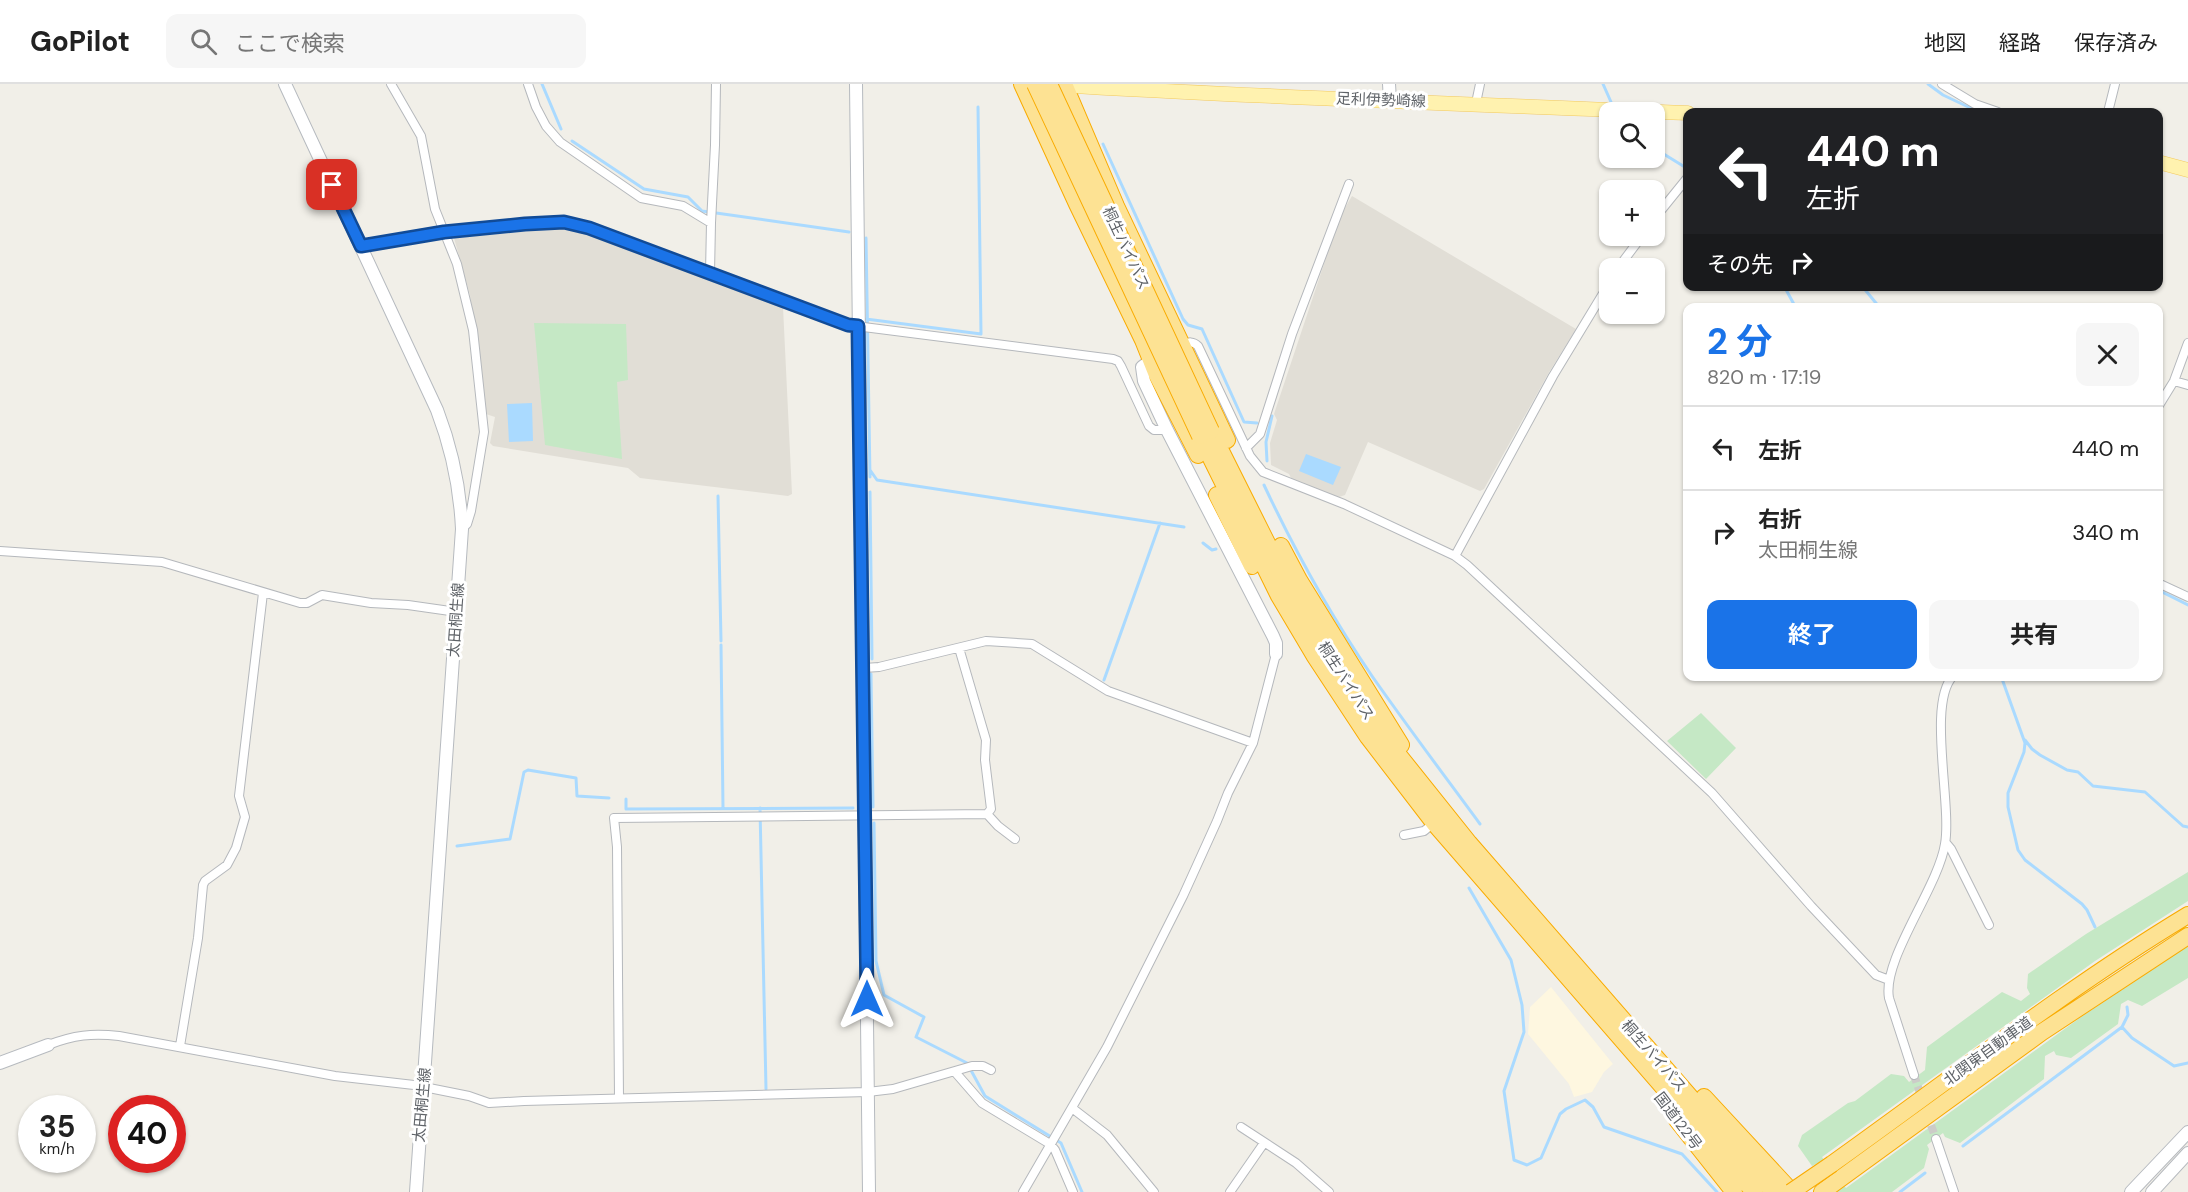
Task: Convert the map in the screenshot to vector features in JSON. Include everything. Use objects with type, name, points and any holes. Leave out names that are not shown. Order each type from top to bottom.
[{"type":"highway","points":[[1022,84],[1150,359],[1269,600],[1314,676],[1346,720],[1408,790]]},
{"type":"highway","name":"桐生バイパス","points":[[1036,84],[1205,433],[1279,596],[1350,710],[1434,823],[1634,1045],[1773,1192]]},
{"type":"highway","points":[[1059,85],[1216,418],[1299,580],[1383,714],[1432,799]]},
{"type":"highway","name":"桐生バイパス","points":[[1059,85],[1205,433],[1307,619],[1377,728],[1432,799],[1754,1192]]},
{"type":"highway","name":"北関東自動車道","points":[[1792,1192],[2036,1015],[2188,915]]},
{"type":"highway","name":"北関東自動車道","points":[[1822,1192],[1843,1179],[2042,1032],[2188,936]]},
{"type":"highway","points":[[1634,1045],[1673,1064],[1792,1192]]},
{"type":"highway","name":"国道122号","points":[[1634,1045],[1657,1093],[1734,1192]]},
{"type":"main road","name":"足利伊勢崎線","points":[[1036,84],[1683,113]]},
{"type":"main road","points":[[2163,163],[2188,170]]},
{"type":"street","name":"太田桐生線","points":[[285,84],[444,426],[457,474],[462,529],[416,1192]]},
{"type":"street","points":[[391,84],[421,136],[435,209],[456,264],[473,330],[484,432],[471,511],[467,524],[462,529]]},
{"type":"street","points":[[528,84],[546,126],[560,142],[641,198],[683,206],[711,215]]},
{"type":"street","points":[[710,273],[716,84]]},
{"type":"street","points":[[856,84],[864,326],[864,668],[869,1192]]},
{"type":"street","points":[[1389,84],[1390,100]]},
{"type":"street","points":[[1476,103],[1480,84]]},
{"type":"street","points":[[1942,84],[1975,104],[1986,108]]},
{"type":"street","points":[[2109,108],[2115,84]]},
{"type":"street","points":[[1665,205],[1683,183]]},
{"type":"street","points":[[1246,448],[1260,434],[1292,334],[1349,184]]},
{"type":"street","points":[[361,246],[444,232],[564,222],[589,228],[848,325],[1113,359],[1121,366],[1149,426],[1154,430],[1167,430]]},
{"type":"street","points":[[1455,556],[1553,376],[1599,300]]},
{"type":"street","points":[[1023,1192],[1107,1047],[1253,743],[1276,654],[1273,636],[1167,430],[1141,371],[1150,359],[1190,342],[1198,346],[1246,448],[1263,472],[1344,504],[1455,556],[1712,794],[1811,906],[1876,975],[1889,980]]},
{"type":"street","points":[[2163,399],[2174,381],[2188,343]]},
{"type":"street","points":[[2174,381],[2188,386]]},
{"type":"street","points":[[0,551],[162,562],[300,603],[307,603],[322,595],[371,603],[408,605],[457,612]]},
{"type":"street","points":[[2163,585],[2188,597]]},
{"type":"street","points":[[180,1046],[198,938],[203,885],[226,865],[238,843],[245,820],[239,796],[263,593]]},
{"type":"street","points":[[864,668],[879,667],[986,641],[1032,644],[1108,692],[1253,743]]},
{"type":"street","points":[[959,648],[986,740],[985,760],[991,809],[987,814]]},
{"type":"street","points":[[1914,1075],[1889,998],[1889,980],[1893,966],[1932,882],[1946,843],[1947,809],[1940,710],[1945,688],[1950,681]]},
{"type":"street","points":[[618,1098],[617,847],[614,818],[987,814],[1015,839]]},
{"type":"street","points":[[1404,835],[1424,831],[1434,823]]},
{"type":"street","points":[[1946,843],[1989,925]]},
{"type":"street","points":[[0,1063],[70,1037],[91,1034],[119,1036],[335,1076],[424,1087],[469,1096],[489,1103],[868,1092],[893,1089],[972,1066],[982,1066],[991,1070]]},
{"type":"street","points":[[958,1070],[982,1103],[1052,1140],[1073,1192]]},
{"type":"street","points":[[1072,1108],[1107,1135],[1154,1192]]},
{"type":"street","points":[[1241,1127],[1296,1163],[1329,1192]]},
{"type":"street","points":[[2131,1192],[2188,1132]]},
{"type":"street","points":[[1936,1139],[1954,1192]]},
{"type":"street","points":[[1230,1192],[1264,1143]]},
{"type":"street","points":[[2151,1192],[2188,1154]]},
{"type":"shaded area","points":[[1352,196],[1576,329],[1548,374],[1484,489],[1480,491],[1368,442],[1345,495],[1339,497],[1292,480],[1289,474],[1271,465],[1270,443],[1277,420],[1274,414],[1340,216]]},
{"type":"shaded area","points":[[564,228],[586,232],[783,307],[792,494],[788,496],[640,478],[628,468],[493,446],[490,443],[495,417],[486,414],[470,295],[454,238]]},
{"type":"shaded area","points":[[1551,987],[1613,1064],[1604,1072],[1592,1092],[1574,1097],[1569,1084],[1528,1034],[1530,1007]]},
{"type":"green space","points":[[534,323],[626,324],[628,380],[617,382],[622,459],[545,445]]},
{"type":"green space","points":[[1701,713],[1736,748],[1706,779],[1667,741]]},
{"type":"green space","points":[[2188,872],[2188,901],[2095,961],[1822,1157],[1824,1160],[1812,1166],[1798,1146],[1802,1135],[1848,1103],[1855,1101],[1891,1074],[1904,1076],[1909,1082],[1925,1070],[1927,1047],[2002,992],[2021,1001],[2030,994],[2027,988],[2028,974],[2086,934]]},
{"type":"green space","points":[[2188,946],[2188,978],[2142,1006],[2128,1000],[2121,1004],[2118,1024],[2071,1058],[2056,1055],[2054,1051],[2045,1056],[2044,1079],[1960,1143],[1945,1137],[1943,1133],[1927,1145],[1929,1149],[1924,1168],[1892,1192],[1836,1192],[1844,1186],[1846,1188],[2081,1017]]},
{"type":"water","points":[[532,403],[533,441],[509,442],[507,404]]},
{"type":"water","points":[[1306,454],[1341,467],[1333,485],[1299,471]]},
{"type":"waterway","points":[[542,84],[561,129]]},
{"type":"waterway","points":[[1603,84],[1611,102]]},
{"type":"waterway","points":[[1928,84],[1943,95],[1971,108]]},
{"type":"waterway","points":[[866,319],[981,334],[978,107]]},
{"type":"waterway","points":[[572,141],[644,189],[688,197],[702,211],[849,232]]},
{"type":"waterway","points":[[1103,144],[1183,319],[1188,325],[1202,329],[1244,422],[1257,423]]},
{"type":"waterway","points":[[1665,155],[1683,166]]},
{"type":"waterway","points":[[866,238],[870,477]]},
{"type":"waterway","points":[[1787,291],[1793,303]]},
{"type":"waterway","points":[[1866,291],[1876,303]]},
{"type":"waterway","points":[[1267,461],[1266,442],[1272,416]]},
{"type":"waterway","points":[[870,470],[877,480],[1184,527]]},
{"type":"waterway","points":[[1264,485],[1314,583],[1342,630],[1372,676],[1480,824]]},
{"type":"waterway","points":[[870,492],[872,659]]},
{"type":"waterway","points":[[718,496],[721,641]]},
{"type":"waterway","points":[[1104,680],[1160,523]]},
{"type":"waterway","points":[[1203,543],[1212,550],[1216,549]]},
{"type":"waterway","points":[[2163,592],[2188,605]]},
{"type":"waterway","points":[[721,645],[723,808]]},
{"type":"waterway","points":[[871,674],[873,807]]},
{"type":"waterway","points":[[2003,681],[2025,743],[2024,752],[2008,793],[2008,807],[2018,850],[2025,860],[2082,904],[2095,927]]},
{"type":"waterway","points":[[2025,740],[2040,755],[2067,770],[2078,772],[2093,786],[2145,792],[2183,826],[2188,827]]},
{"type":"waterway","points":[[457,846],[510,839],[524,772],[528,770],[576,778],[577,796],[609,798]]},
{"type":"waterway","points":[[626,799],[626,809],[853,808]]},
{"type":"waterway","points":[[760,808],[766,1089]]},
{"type":"waterway","points":[[874,823],[876,961],[884,995],[924,1017],[916,1037],[967,1063],[985,1096],[1061,1143],[1082,1192]]},
{"type":"waterway","points":[[1469,888],[1511,960],[1522,1005],[1524,1032],[1504,1091],[1514,1160],[1527,1165],[1541,1158],[1560,1114],[1585,1100],[1593,1107],[1604,1127],[1682,1154],[1717,1192]]},
{"type":"waterway","points":[[1963,1146],[2122,1027],[2128,1015],[2127,1007]]},
{"type":"waterway","points":[[2122,1027],[2132,1038],[2174,1066],[2188,1063]]},
{"type":"waterway","points":[[1900,1192],[1925,1173]]},
{"type":"tunnel","points":[[1914,1075],[1922,1099]]},
{"type":"tunnel","points":[[1927,1114],[1936,1139]]},
{"type":"route","points":[[332,185],[361,246],[444,232],[564,222],[589,228],[848,325],[858,326],[862,484],[867,999]]}]
